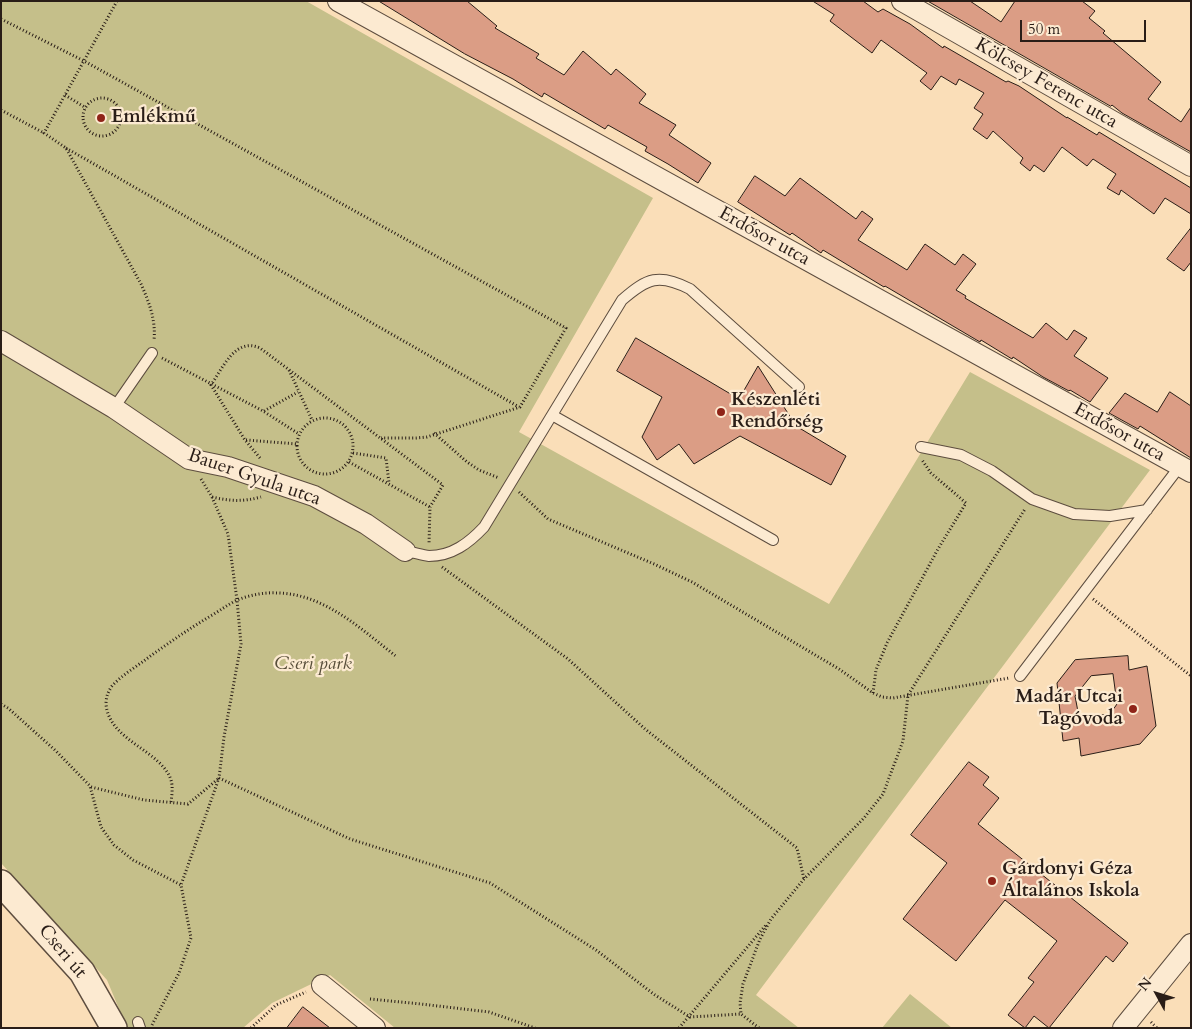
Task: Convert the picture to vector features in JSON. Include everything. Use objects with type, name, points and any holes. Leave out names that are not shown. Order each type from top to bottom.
[{"type":"street","name":"Erdősor utca","points":[[338,1],[1186,469]]},
{"type":"street","name":"Kölcsey Ferenc utca","points":[[902,1],[1191,166]]},
{"type":"street","name":"Bauer Gyula utca","points":[[1,341],[114,408],[189,459],[228,467],[314,496],[366,524],[405,551]]},
{"type":"street","name":"Cseri út","points":[[1,883],[82,972],[114,1028]]},
{"type":"street","points":[[1123,1028],[1191,944]]},
{"type":"street","points":[[329,991],[375,1028]]},
{"type":"lane","points":[[405,551],[429,556],[451,552],[469,543],[484,527],[622,300],[638,286],[656,279],[673,280],[690,288],[799,387]]},
{"type":"lane","points":[[114,408],[152,353]]},
{"type":"lane","points":[[552,415],[773,540]]},
{"type":"lane","points":[[921,447],[961,455],[992,472],[1032,499],[1074,514],[1110,516],[1146,510]]},
{"type":"lane","points":[[1020,676],[1146,510],[1186,469]]},
{"type":"path","points":[[44,133],[117,1]]},
{"type":"path","points":[[1,19],[84,61],[566,328],[520,407],[427,437],[381,438]]},
{"type":"path","points":[[65,95],[86,108]]},
{"type":"path","points":[[103,97],[118,106],[122,118],[111,134],[105,136],[96,135],[84,125],[82,118],[86,108],[95,98],[103,97]]},
{"type":"path","points":[[1,110],[520,407]]},
{"type":"path","points":[[66,148],[152,307],[155,333],[152,353],[263,411],[300,434]]},
{"type":"path","points":[[211,385],[238,348],[254,345],[444,485],[430,506],[429,556],[568,659],[645,729],[797,848],[804,879]]},
{"type":"path","points":[[288,370],[312,420]]},
{"type":"path","points":[[211,385],[245,440],[259,457],[266,461]]},
{"type":"path","points":[[263,411],[298,392]]},
{"type":"path","points":[[330,418],[339,421],[347,427],[352,435],[353,453],[349,462],[342,469],[332,474],[321,474],[311,471],[303,464],[298,454],[297,444],[300,434],[312,420],[330,418]]},
{"type":"path","points":[[434,434],[467,462],[510,485],[548,519],[692,582],[839,668],[873,693],[882,697],[893,698],[1020,676]]},
{"type":"path","points":[[245,440],[297,444]]},
{"type":"path","points":[[873,693],[876,670],[887,643],[966,502],[931,473],[922,460],[921,447]]},
{"type":"path","points":[[353,453],[386,458],[389,484]]},
{"type":"path","points":[[151,1028],[179,973],[191,938],[181,885],[219,778],[240,644],[237,600],[228,534],[212,498],[189,459]]},
{"type":"path","points":[[349,462],[430,506]]},
{"type":"path","points":[[679,1028],[804,879],[864,818],[883,794],[903,741],[908,695],[1032,499]]},
{"type":"path","points":[[1084,591],[1191,676]]},
{"type":"path","points":[[171,802],[172,781],[163,766],[121,732],[113,723],[108,713],[107,694],[113,685],[157,651],[237,600],[258,594],[279,592],[317,601],[351,622],[397,657]]},
{"type":"path","points":[[1,704],[8,708],[56,751],[90,786],[101,827],[114,845],[133,860],[181,885]]},
{"type":"path","points":[[90,786],[144,800],[188,804],[219,778]]},
{"type":"path","points":[[219,778],[350,839],[490,883],[596,950],[655,995],[690,1017],[741,1014],[759,1028]]},
{"type":"path","points":[[741,1014],[740,1003],[743,984],[760,939],[772,918]]},
{"type":"path","points":[[251,1028],[276,1005],[329,991],[489,1012],[535,1028]]},
{"type":"green space","name":"Cseri park","points":[[1,1],[306,1],[653,198],[519,432],[829,604],[970,372],[1150,470],[756,995],[799,1028],[395,1028],[330,975],[272,1003],[243,1028],[127,1028],[107,980],[1,863]]},
{"type":"green space","points":[[910,994],[952,1028],[882,1028]]},
{"type":"building","points":[[379,1],[467,1],[497,26],[495,28],[539,54],[536,58],[564,75],[583,51],[611,75],[616,69],[646,94],[639,103],[676,125],[669,135],[711,163],[698,183],[645,151],[647,147],[608,125],[605,129],[544,93],[542,97],[513,79],[465,54]]},
{"type":"building","points":[[813,1],[863,1],[878,12],[883,9],[910,24],[943,48],[944,46],[1006,82],[1008,81],[1019,86],[1067,118],[1097,135],[1099,132],[1191,188],[1191,214],[1165,198],[1154,214],[1121,190],[1119,195],[1107,188],[1116,174],[1093,159],[1087,166],[1062,147],[1044,172],[1034,165],[1030,171],[1020,163],[1023,158],[993,131],[987,139],[973,129],[983,114],[974,108],[984,93],[959,79],[956,85],[941,76],[931,90],[920,81],[927,73],[881,40],[872,53],[830,21],[834,15]]},
{"type":"building","points":[[928,1],[970,1],[1001,22],[1015,1],[1082,1],[1095,11],[1089,18],[1105,31],[1103,33],[1161,82],[1148,99],[1181,122],[1191,107],[1191,152],[1122,113],[1112,105]]},
{"type":"building","points":[[755,176],[785,196],[800,178],[856,219],[862,211],[873,219],[858,240],[907,270],[925,244],[955,265],[963,254],[976,264],[956,290],[966,296],[965,298],[1033,338],[1046,323],[1067,340],[1074,330],[1087,338],[1074,356],[1108,378],[1090,402],[1043,377],[1013,357],[1012,359],[981,340],[980,342],[823,250],[821,253],[792,233],[790,235],[738,202]]},
{"type":"building","points":[[1191,228],[1191,262],[1184,271],[1167,259]]},
{"type":"building","name":"Készenléti Rendőrség","points":[[636,338],[739,399],[758,366],[796,426],[846,456],[831,485],[740,436],[694,464],[679,444],[657,460],[642,437],[662,397],[617,371]]},
{"type":"building","points":[[1170,392],[1191,406],[1191,458],[1140,426],[1138,429],[1109,413],[1125,393],[1157,412]]},
{"type":"building","name":"Madár Utcai Tagóvoda","points":[[1128,656],[1129,670],[1147,666],[1156,726],[1140,744],[1081,756],[1079,738],[1063,741],[1057,683],[1075,660]],"holes":[[[1113,674],[1117,704],[1110,714],[1079,717],[1075,696],[1091,676]]]},
{"type":"building","name":"Gárdonyi Géza Általános Iskola","points":[[969,762],[989,777],[983,785],[999,798],[978,824],[1128,943],[1113,962],[1106,956],[1049,1028],[1034,1016],[1025,1028],[1008,1015],[1034,982],[1028,978],[1057,941],[1005,900],[956,961],[903,919],[947,863],[911,835]]},
{"type":"building","points":[[303,1007],[330,1028],[287,1028]]},
{"type":"place","name":"Emlékmű","points":[[101,118]]},
{"type":"place","name":"Készenléti Rendőrség","points":[[721,412]]},
{"type":"place","name":"Madár Utcai Tagóvoda","points":[[1133,709]]},
{"type":"place","name":"Gárdonyi Géza Általános Iskola","points":[[992,881]]}]
